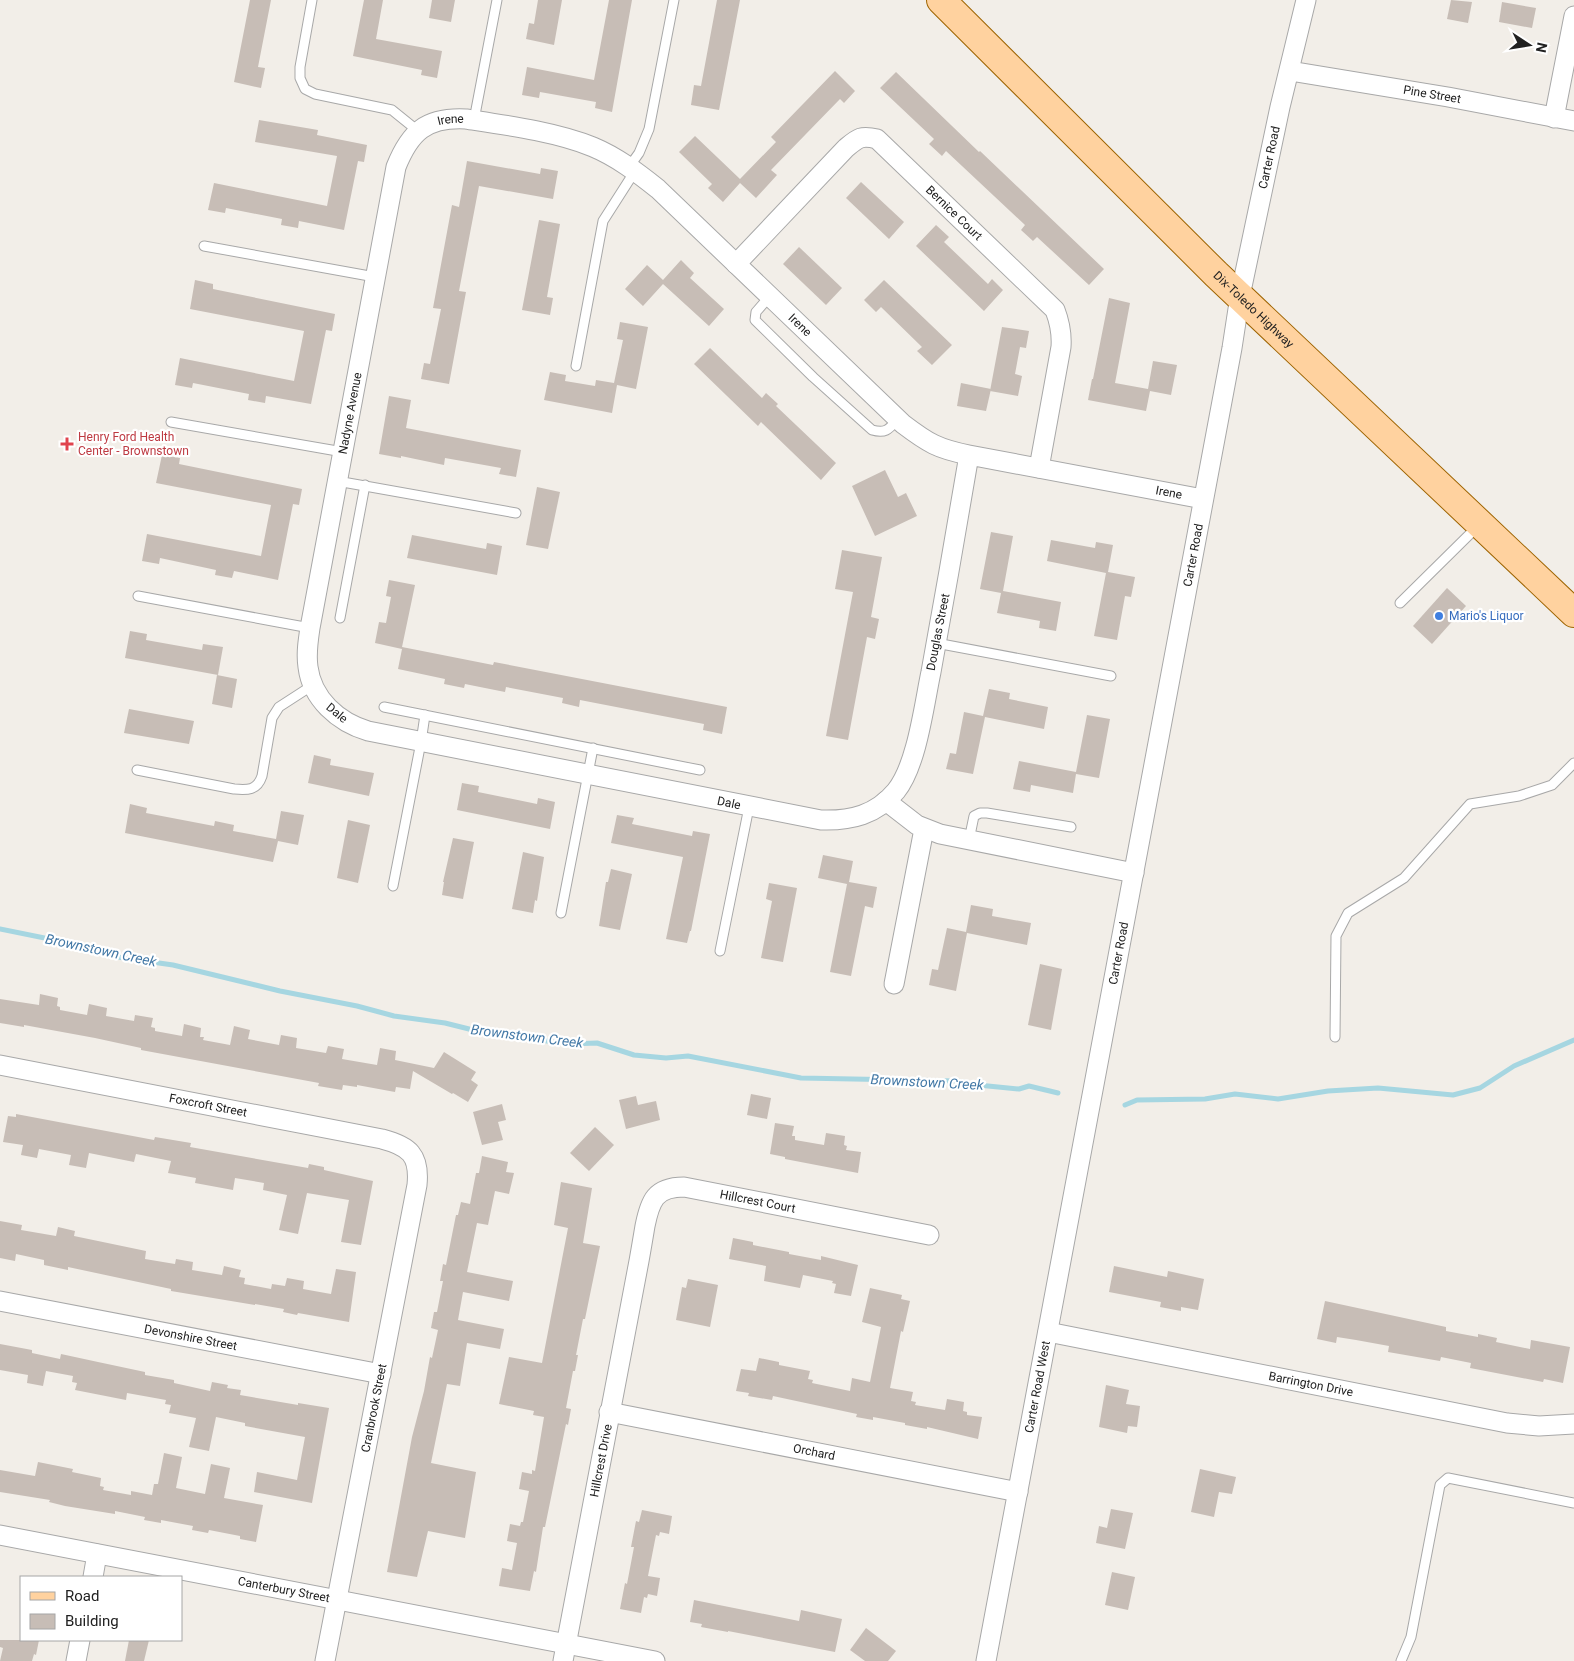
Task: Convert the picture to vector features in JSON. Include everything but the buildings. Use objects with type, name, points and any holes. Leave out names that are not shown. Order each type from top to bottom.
[{"type":"main road","name":"Dix-Toledo Highway","points":[[941,0],[1066,126],[1240,296],[1574,612]]},
{"type":"street","name":"Carter Road","points":[[1089,1112],[1232,348],[1240,296],[1280,107],[1306,0]]},
{"type":"street","points":[[1554,118],[1574,16]]},
{"type":"street","name":"Pine Street","points":[[1290,71],[1448,97],[1574,121]]},
{"type":"street","name":"Irene","points":[[418,131],[439,121],[452,118],[474,120],[575,140],[594,147],[632,169],[658,189],[898,418],[925,441],[935,446],[969,455],[1203,499]]},
{"type":"street","name":"Nadyne Avenue","points":[[317,692],[308,668],[307,650],[310,628],[396,167],[403,149],[418,131]]},
{"type":"street","name":"Bernice Court","points":[[736,264],[846,148],[855,140],[865,136],[876,139],[1055,310],[1060,321],[1062,333],[1061,347],[1039,468]]},
{"type":"street","name":"Douglas Street","points":[[886,801],[903,780],[917,738],[936,643],[969,455]]},
{"type":"street","name":"Dale","points":[[317,692],[331,711],[356,728],[749,807],[821,820],[841,820],[858,817],[872,811],[886,801]]},
{"type":"street","points":[[886,801],[924,829],[969,840],[1134,873]]},
{"type":"street","points":[[894,984],[924,829]]},
{"type":"street","name":"Foxcroft Street","points":[[0,1065],[382,1139],[402,1145],[414,1155]]},
{"type":"street","name":"Carter Road West","points":[[986,1661],[1089,1112]]},
{"type":"street","name":"Cranbrook Street","points":[[324,1661],[417,1185],[418,1174],[414,1155]]},
{"type":"street","name":"Hillcrest Court","points":[[638,1261],[649,1208],[653,1199],[660,1192],[672,1187],[693,1188],[929,1234]]},
{"type":"street","name":"Hillcrest Drive","points":[[565,1652],[638,1261]]},
{"type":"street","name":"Devonshire Street","points":[[0,1300],[381,1374]]},
{"type":"street","name":"Barrington Drive","points":[[1048,1332],[1507,1423],[1539,1426],[1574,1424]]},
{"type":"street","name":"Orchard","points":[[610,1412],[1018,1492]]},
{"type":"street","name":"Canterbury Street","points":[[0,1535],[337,1600],[565,1652],[656,1661]]},
{"type":"street","points":[[92,1576],[97,1554]]},
{"type":"street","points":[[76,1661],[80,1641]]},
{"type":"lane","points":[[312,0],[300,66],[300,78],[305,89],[316,94],[392,110],[418,131]]},
{"type":"lane","points":[[474,120],[497,0]]},
{"type":"lane","points":[[576,366],[603,221],[632,169],[649,129],[674,0]]},
{"type":"lane","points":[[204,246],[375,277]]},
{"type":"lane","points":[[770,296],[756,312],[755,320],[813,377],[872,430],[881,433],[888,430],[898,418]]},
{"type":"lane","points":[[171,422],[343,452]]},
{"type":"lane","points":[[337,481],[516,513]]},
{"type":"lane","points":[[340,618],[365,485]]},
{"type":"lane","points":[[1400,603],[1480,524]]},
{"type":"lane","points":[[138,596],[310,628]]},
{"type":"lane","points":[[936,643],[1111,676]]},
{"type":"lane","points":[[137,770],[234,789],[249,790],[254,788],[260,782],[262,776],[272,718],[279,707],[317,692]]},
{"type":"lane","points":[[384,707],[700,770]]},
{"type":"lane","points":[[393,886],[425,715]]},
{"type":"lane","points":[[561,913],[593,748]]},
{"type":"lane","points":[[1335,1037],[1336,936],[1348,913],[1404,878],[1470,804],[1519,796],[1552,785],[1574,763]]},
{"type":"lane","points":[[720,951],[749,807]]},
{"type":"lane","points":[[969,840],[974,816],[980,813],[1071,828]]},
{"type":"lane","points":[[1401,1661],[1411,1637],[1440,1485],[1448,1478],[1574,1503]]},
{"type":"waterway","name":"Brownstown Creek","points":[[0,929],[84,946],[117,957],[173,965],[394,1016],[445,1023],[485,1033],[570,1044],[597,1043],[634,1055],[666,1058],[688,1056],[801,1078],[957,1081],[1019,1089],[1029,1086],[1058,1093]]},
{"type":"waterway","name":"Brownstown Creek","points":[[1125,1105],[1137,1100],[1205,1099],[1235,1094],[1278,1099],[1328,1091],[1378,1088],[1453,1095],[1480,1088],[1514,1066],[1574,1040]]},
{"type":"place","name":"Henry Ford Health Center - Brownstown","points":[[67,444]]},
{"type":"place","name":"Mario's Liquor","points":[[1439,616]]}]
